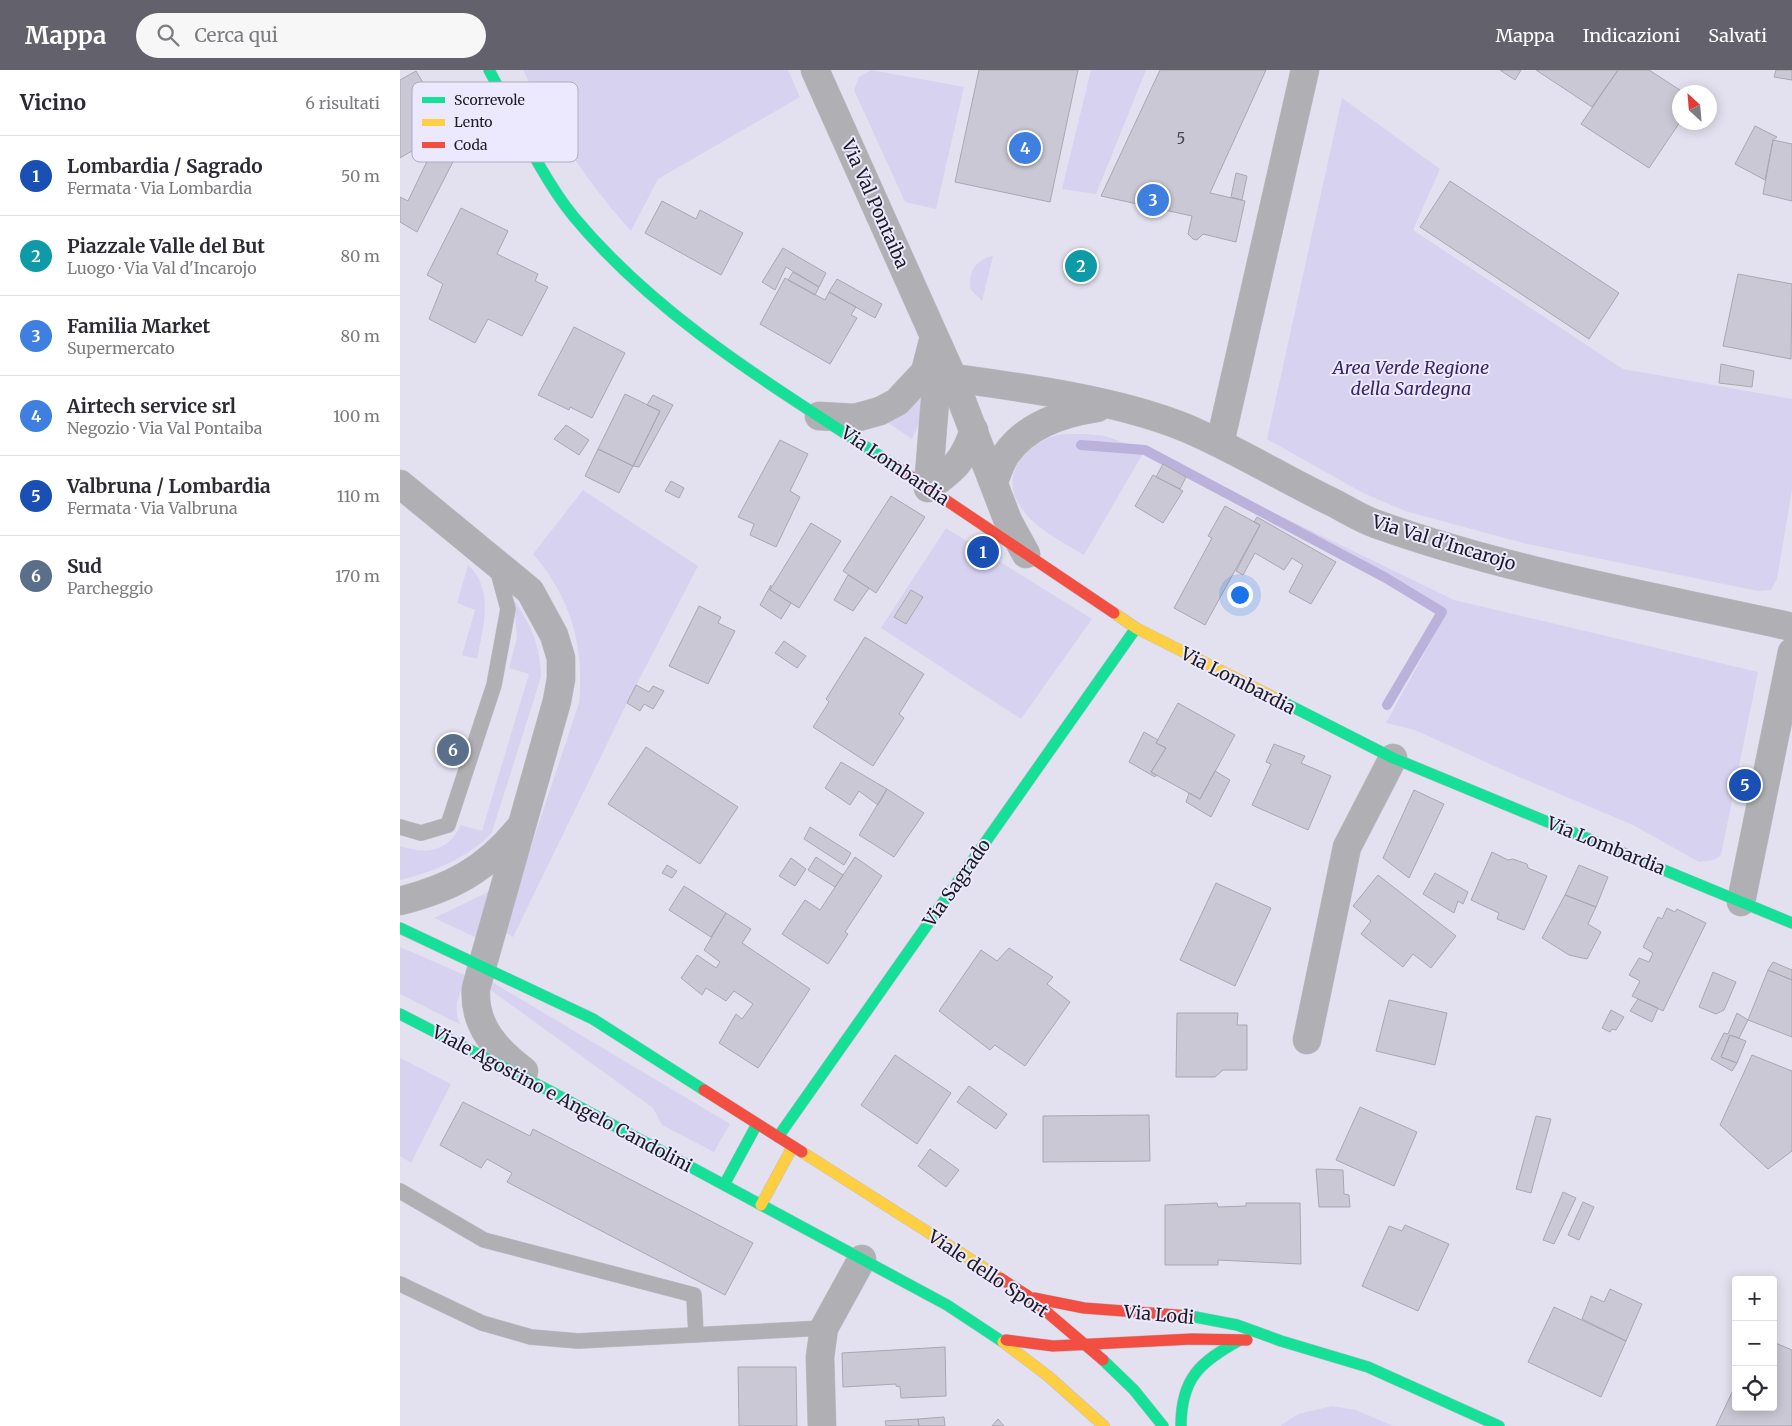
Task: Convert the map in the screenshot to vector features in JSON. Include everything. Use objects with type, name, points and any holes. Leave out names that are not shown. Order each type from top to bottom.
[{"type":"street","name":"Via Lombardia","points":[[489,70],[495,82]]},
{"type":"street","name":"Via Val Pontaiba","points":[[815,70],[934,337],[945,377],[974,430],[1008,521],[1026,554]]},
{"type":"street","points":[[1220,443],[1305,70]]},
{"type":"street","name":"Via Lombardia","points":[[538,162],[572,216],[626,273],[701,336],[1136,628],[1392,758],[1792,923]]},
{"type":"street","points":[[819,416],[855,418],[897,402],[925,372],[934,337]]},
{"type":"street","name":"Via Val Pontaiba","points":[[928,488],[945,377]]},
{"type":"street","name":"Via Val d'Incarojo","points":[[945,377],[1013,386],[1150,415],[1220,443],[1373,523],[1546,573],[1792,627]]},
{"type":"street","name":"Via Val d'Incarojo","points":[[974,430],[990,435],[1010,436],[1057,416],[1076,411],[1114,406]]},
{"type":"street","name":"Via Val d'Incarojo","points":[[994,481],[1006,454],[1019,439],[1037,426]]},
{"type":"street","points":[[928,488],[951,471],[967,452],[974,430]]},
{"type":"street","points":[[400,484],[530,591],[554,636],[561,658],[562,679],[557,701],[482,966],[475,999],[478,1014],[493,1044],[505,1057],[548,1090]]},
{"type":"street","name":"Via Sagrado","points":[[778,1137],[1136,628]]},
{"type":"street","points":[[1741,902],[1791,660]]},
{"type":"street","points":[[1306,1040],[1347,847],[1392,758]]},
{"type":"street","points":[[400,901],[426,894],[455,882],[479,869],[500,852],[523,825]]},
{"type":"street","points":[[400,928],[593,1019],[778,1137]]},
{"type":"street","name":"Viale Agostino e Angelo Candolini","points":[[400,1014],[548,1090],[761,1204]]},
{"type":"street","points":[[724,1185],[757,1124]]},
{"type":"street","name":"Viale dello Sport","points":[[778,1137],[1028,1296],[1086,1345],[1132,1388],[1163,1426]]},
{"type":"street","points":[[793,1146],[761,1204],[947,1305],[1002,1339],[1071,1392],[1104,1426]]},
{"type":"street","points":[[822,1426],[820,1357],[824,1328],[862,1259]]},
{"type":"street","name":"Via Lodi","points":[[1028,1296],[1056,1305],[1194,1317],[1237,1325],[1289,1344],[1350,1361],[1436,1396],[1499,1426]]},
{"type":"street","name":"Via Lodi","points":[[1002,1339],[1024,1344],[1052,1346],[1240,1340],[1289,1344]]},
{"type":"street","points":[[1181,1426],[1183,1400],[1190,1380],[1199,1365],[1240,1340]]},
{"type":"lane","points":[[400,827],[421,833],[448,825],[494,685],[508,609],[495,562]]},
{"type":"lane","points":[[400,1191],[484,1240],[694,1295],[696,1335]]},
{"type":"lane","points":[[400,1284],[482,1323],[531,1337],[578,1341],[824,1328]]},
{"type":"green space","points":[[523,70],[788,70],[800,97],[658,179],[631,231],[599,193],[577,162],[578,82],[529,82]]},
{"type":"green space","points":[[871,70],[964,87],[936,209],[905,202],[854,90],[859,77]]},
{"type":"green space","points":[[1091,70],[1146,70],[1096,194],[1062,189]]},
{"type":"green space","name":"Area Verde Regione della Sardegna","points":[[1342,98],[1440,169],[1413,230],[1623,369],[1792,399],[1792,490],[1777,579],[1771,590],[1758,591],[1523,543],[1405,511],[1363,493],[1267,439]]},
{"type":"green space","points":[[993,256],[982,301],[971,290],[970,278],[974,268],[982,260]]},
{"type":"green space","points":[[921,398],[919,423],[912,439],[884,420],[904,411]]},
{"type":"green space","points":[[1085,434],[1105,436],[1145,450],[1084,555],[1051,535],[1028,516],[1016,498],[1013,477],[1022,457],[1040,442],[1055,436]]},
{"type":"green space","points":[[1145,450],[1454,600],[1758,672],[1721,855],[1714,860],[1699,862],[1633,825],[1512,774],[1415,730],[1386,723],[1447,612]]},
{"type":"green space","points":[[583,490],[698,566],[627,703],[513,937],[503,931],[579,703],[580,662],[572,623],[557,587],[533,554]]},
{"type":"green space","points":[[946,528],[1092,619],[1021,719],[881,628]]},
{"type":"green space","points":[[468,565],[482,586],[484,598],[484,622],[477,659],[462,655],[475,610],[457,603]]},
{"type":"green space","points":[[514,600],[534,637],[541,666],[541,677],[492,832],[473,849],[450,863],[400,880],[400,846],[419,850],[435,849],[449,841],[461,825],[482,831],[529,674],[509,668],[517,638]]},
{"type":"green space","points":[[497,883],[477,938],[434,918],[486,893]]},
{"type":"green space","points":[[400,947],[467,976],[459,995],[457,1006],[461,1025],[400,994]]},
{"type":"green space","points":[[487,979],[730,1124],[714,1152],[662,1125],[653,1108],[484,985]]},
{"type":"green space","points":[[400,1058],[451,1084],[411,1163],[400,1156]]},
{"type":"green space","points":[[1332,1406],[1356,1410],[1393,1426],[1280,1426],[1298,1414]]},
{"type":"building","points":[[979,70],[1078,70],[1050,202],[955,182]]},
{"type":"building","points":[[1160,70],[1266,70],[1210,193],[1245,201],[1236,242],[1203,234],[1197,240],[1193,239],[1188,234],[1192,216],[1101,196]]},
{"type":"building","points":[[1500,70],[1521,70],[1515,80]]},
{"type":"building","points":[[1536,70],[1618,70],[1592,107]]},
{"type":"building","points":[[1618,70],[1649,70],[1672,85],[1672,130],[1675,130],[1649,168],[1581,124]]},
{"type":"building","points":[[1776,70],[1792,70],[1792,80],[1774,77]]},
{"type":"building","points":[[416,71],[423,82],[412,82],[412,151],[400,158],[400,80]]},
{"type":"building","points":[[1755,126],[1777,137],[1773,140],[1765,180],[1735,164]]},
{"type":"building","points":[[1773,140],[1792,144],[1792,201],[1763,194]]},
{"type":"building","points":[[427,162],[453,162],[417,232],[400,222],[400,197],[408,201]]},
{"type":"building","points":[[1236,173],[1247,176],[1242,200],[1231,197]]},
{"type":"building","points":[[1450,181],[1619,293],[1589,339],[1420,227]]},
{"type":"building","points":[[662,201],[696,219],[700,210],[743,233],[721,275],[645,233]]},
{"type":"building","points":[[461,208],[508,231],[497,254],[538,274],[535,281],[548,287],[522,336],[488,319],[475,343],[429,319],[443,284],[427,275]]},
{"type":"building","points":[[783,248],[826,273],[819,287],[786,267],[775,290],[762,282]]},
{"type":"building","points":[[793,272],[819,287],[815,295],[788,280]]},
{"type":"building","points":[[1738,274],[1792,284],[1791,359],[1723,346]]},
{"type":"building","points":[[785,278],[825,300],[829,292],[856,307],[851,315],[857,318],[830,364],[760,324]]},
{"type":"building","points":[[837,279],[882,304],[875,318],[829,292]]},
{"type":"building","points":[[574,327],[625,353],[592,418],[570,407],[569,410],[538,395]]},
{"type":"building","points":[[1721,364],[1754,371],[1752,387],[1719,383]]},
{"type":"building","points":[[625,394],[660,411],[633,466],[598,449]]},
{"type":"building","points":[[653,395],[673,405],[639,467],[633,466],[660,411],[647,405]]},
{"type":"building","points":[[566,425],[589,440],[579,455],[554,439]]},
{"type":"building","points":[[780,440],[808,454],[790,491],[800,497],[776,547],[750,535],[754,524],[738,517]]},
{"type":"building","points":[[598,449],[633,466],[619,493],[585,476]]},
{"type":"building","points":[[1163,464],[1186,477],[1180,489],[1156,477]]},
{"type":"building","points":[[1153,475],[1183,491],[1163,523],[1135,506]]},
{"type":"building","points":[[671,481],[684,488],[679,498],[665,491]]},
{"type":"building","points":[[891,496],[925,517],[876,593],[843,571]]},
{"type":"building","points":[[1225,506],[1260,525],[1205,625],[1174,608],[1212,538],[1208,536]]},
{"type":"building","points":[[1257,517],[1336,562],[1311,604],[1289,592],[1303,565],[1292,558],[1284,570],[1255,553],[1243,575],[1236,571],[1260,525],[1254,522]]},
{"type":"building","points":[[811,523],[841,541],[799,608],[770,590]]},
{"type":"building","points":[[848,575],[869,588],[853,611],[834,600]]},
{"type":"building","points":[[771,585],[770,590],[791,603],[781,619],[760,605]]},
{"type":"building","points":[[911,590],[923,597],[906,624],[894,617]]},
{"type":"building","points":[[699,606],[721,617],[718,623],[735,631],[708,684],[669,666]]},
{"type":"building","points":[[865,637],[924,674],[899,714],[904,718],[873,766],[813,727],[829,702],[826,699]]},
{"type":"building","points":[[784,641],[806,656],[797,668],[775,653]]},
{"type":"building","points":[[636,685],[649,692],[653,686],[664,691],[653,709],[644,704],[640,711],[627,703]]},
{"type":"building","points":[[1178,703],[1235,735],[1200,799],[1151,772],[1166,748],[1156,743]]},
{"type":"building","points":[[1144,732],[1158,740],[1156,743],[1166,748],[1151,772],[1156,775],[1155,777],[1129,762]]},
{"type":"building","points":[[1274,744],[1305,756],[1301,763],[1331,776],[1308,830],[1252,805],[1271,764],[1266,762]]},
{"type":"building","points":[[646,747],[738,807],[700,864],[608,804]]},
{"type":"building","points":[[841,762],[887,789],[878,805],[859,791],[850,805],[825,788]]},
{"type":"building","points":[[1215,771],[1230,780],[1211,817],[1186,802],[1189,793],[1200,799]]},
{"type":"building","points":[[887,789],[924,813],[894,857],[859,835]]},
{"type":"building","points":[[1414,790],[1444,804],[1409,878],[1383,858]]},
{"type":"building","points":[[810,827],[851,853],[844,865],[804,839]]},
{"type":"building","points":[[1492,852],[1508,860],[1513,859],[1527,864],[1528,868],[1547,876],[1524,930],[1497,919],[1499,913],[1471,900]]},
{"type":"building","points":[[816,857],[843,875],[835,887],[808,870]]},
{"type":"building","points":[[855,857],[882,876],[845,932],[848,934],[828,964],[782,934],[805,900],[820,910]]},
{"type":"building","points":[[791,858],[806,869],[795,886],[779,876]]},
{"type":"building","points":[[667,865],[677,871],[672,878],[662,873]]},
{"type":"building","points":[[1579,865],[1608,877],[1596,907],[1565,895]]},
{"type":"building","points":[[1435,873],[1468,892],[1463,904],[1458,901],[1454,913],[1423,894]]},
{"type":"building","points":[[1378,875],[1456,936],[1431,968],[1413,954],[1403,967],[1361,934],[1371,921],[1353,906]]},
{"type":"building","points":[[1216,883],[1271,908],[1235,986],[1180,960]]},
{"type":"building","points":[[684,886],[726,913],[711,937],[669,910]]},
{"type":"building","points":[[1565,895],[1596,907],[1588,924],[1601,932],[1587,959],[1569,955],[1542,938]]},
{"type":"building","points":[[1667,908],[1675,912],[1677,909],[1706,923],[1663,1011],[1632,996],[1640,981],[1629,975],[1639,958],[1649,962],[1653,953],[1643,947],[1658,917],[1662,919]]},
{"type":"building","points":[[726,913],[751,929],[742,943],[810,989],[758,1068],[719,1043],[736,1014],[742,1019],[753,1004],[734,991],[726,1001],[706,988],[702,995],[681,978],[697,955],[716,968],[720,962],[704,950]]},
{"type":"building","points":[[1009,948],[1053,977],[1047,984],[1070,1002],[1025,1066],[995,1045],[990,1050],[939,1011],[981,950],[997,961]]},
{"type":"building","points":[[1773,962],[1792,970],[1792,980],[1768,970]]},
{"type":"building","points":[[1768,970],[1792,980],[1792,1037],[1748,1020]]},
{"type":"building","points":[[1713,972],[1736,982],[1724,1010],[1716,1014],[1699,1007]]},
{"type":"building","points":[[1638,999],[1658,1008],[1652,1022],[1630,1011]]},
{"type":"building","points":[[1389,1000],[1447,1013],[1435,1065],[1376,1051]]},
{"type":"building","points":[[1611,1010],[1624,1017],[1616,1030],[1612,1029],[1610,1032],[1602,1028]]},
{"type":"building","points":[[1177,1013],[1238,1013],[1237,1025],[1247,1025],[1247,1070],[1223,1070],[1215,1077],[1176,1077]]},
{"type":"building","points":[[1737,1013],[1748,1020],[1739,1038],[1730,1035],[1721,1057],[1737,1063],[1732,1071],[1711,1059],[1724,1033],[1728,1034]]},
{"type":"building","points":[[1730,1035],[1746,1041],[1737,1063],[1721,1057]]},
{"type":"building","points":[[895,1055],[951,1093],[917,1144],[861,1105]]},
{"type":"building","points":[[1752,1055],[1792,1071],[1792,1151],[1768,1169],[1720,1125]]},
{"type":"building","points":[[969,1086],[1007,1114],[996,1129],[957,1102]]},
{"type":"building","points":[[463,1102],[530,1136],[533,1129],[753,1243],[725,1295],[507,1182],[512,1173],[487,1159],[481,1168],[440,1145]]},
{"type":"building","points":[[1360,1107],[1417,1132],[1394,1186],[1336,1160]]},
{"type":"building","points":[[1149,1115],[1150,1161],[1043,1162],[1043,1116]]},
{"type":"building","points":[[1536,1116],[1551,1119],[1531,1193],[1516,1189]]},
{"type":"building","points":[[930,1149],[959,1170],[946,1187],[918,1166]]},
{"type":"building","points":[[1316,1169],[1343,1170],[1344,1194],[1349,1195],[1350,1207],[1319,1207]]},
{"type":"building","points":[[1563,1192],[1576,1198],[1554,1244],[1543,1240]]},
{"type":"building","points":[[1583,1202],[1594,1207],[1579,1240],[1568,1235]]},
{"type":"building","points":[[1217,1203],[1218,1207],[1246,1206],[1246,1203],[1300,1203],[1301,1264],[1218,1260],[1218,1265],[1165,1265],[1165,1205]]},
{"type":"building","points":[[1405,1225],[1449,1244],[1418,1311],[1362,1286],[1389,1226],[1402,1231]]},
{"type":"building","points":[[1610,1289],[1642,1304],[1626,1341],[1582,1319],[1591,1296],[1604,1302]]},
{"type":"building","points":[[1554,1307],[1626,1341],[1601,1397],[1528,1362]]},
{"type":"building","points":[[1777,1344],[1792,1350],[1792,1426],[1716,1426],[1732,1392],[1732,1411],[1777,1411]]},
{"type":"building","points":[[945,1347],[946,1396],[901,1398],[900,1387],[896,1386],[896,1384],[843,1387],[842,1353]]},
{"type":"building","points":[[738,1367],[796,1367],[797,1426],[739,1426]]},
{"type":"building","points":[[944,1417],[945,1426],[919,1426],[918,1419]]},
{"type":"building","points":[[918,1419],[919,1426],[886,1426],[885,1421]]},
{"type":"building","points":[[998,1419],[1004,1426],[992,1426]]},
{"type":"waterway","points":[[1081,445],[1145,450],[1386,578],[1442,612],[1387,705]]},
{"type":"traffic: fast","points":[[489,70],[495,82]]},
{"type":"traffic: fast","points":[[537,162],[550,184],[574,217],[609,255],[647,291],[728,355],[901,470]]},
{"type":"traffic: fast","points":[[778,1137],[1136,628]]},
{"type":"traffic: fast","points":[[1283,702],[1393,758],[1792,923]]},
{"type":"traffic: fast","points":[[400,928],[593,1019],[704,1090]]},
{"type":"traffic: fast","points":[[400,1014],[548,1090],[947,1305],[1003,1342]]},
{"type":"traffic: fast","points":[[724,1185],[757,1124]]},
{"type":"traffic: fast","points":[[1190,1316],[1237,1325],[1281,1341],[1368,1367],[1499,1426]]},
{"type":"traffic: fast","points":[[1181,1426],[1182,1409],[1189,1383],[1204,1364],[1240,1340]]},
{"type":"traffic: fast","points":[[1103,1360],[1134,1390],[1163,1426]]},
{"type":"traffic: slow","points":[[1114,613],[1136,628],[1283,702]]},
{"type":"traffic: slow","points":[[761,1205],[793,1146]]},
{"type":"traffic: slow","points":[[802,1152],[1000,1278]]},
{"type":"traffic: slow","points":[[1003,1342],[1048,1376],[1104,1426]]},
{"type":"traffic: jam","points":[[901,470],[1114,613]]},
{"type":"traffic: jam","points":[[704,1090],[802,1152]]},
{"type":"traffic: jam","points":[[1000,1278],[1028,1296],[1103,1360]]},
{"type":"traffic: jam","points":[[1034,1298],[1084,1308],[1190,1316]]},
{"type":"traffic: jam","points":[[1006,1340],[1053,1346],[1192,1339],[1247,1340]]},
{"type":"place","name":"Airtech service srl","points":[[1025,148]]},
{"type":"place","name":"Familia Market","points":[[1153,200]]},
{"type":"place","name":"Piazzale Valle del But","points":[[1081,266]]},
{"type":"place","name":"Lombardia / Sagrado","points":[[983,552]]},
{"type":"place","name":"Sud","points":[[453,750]]},
{"type":"place","name":"Valbruna / Lombardia","points":[[1745,785]]}]
